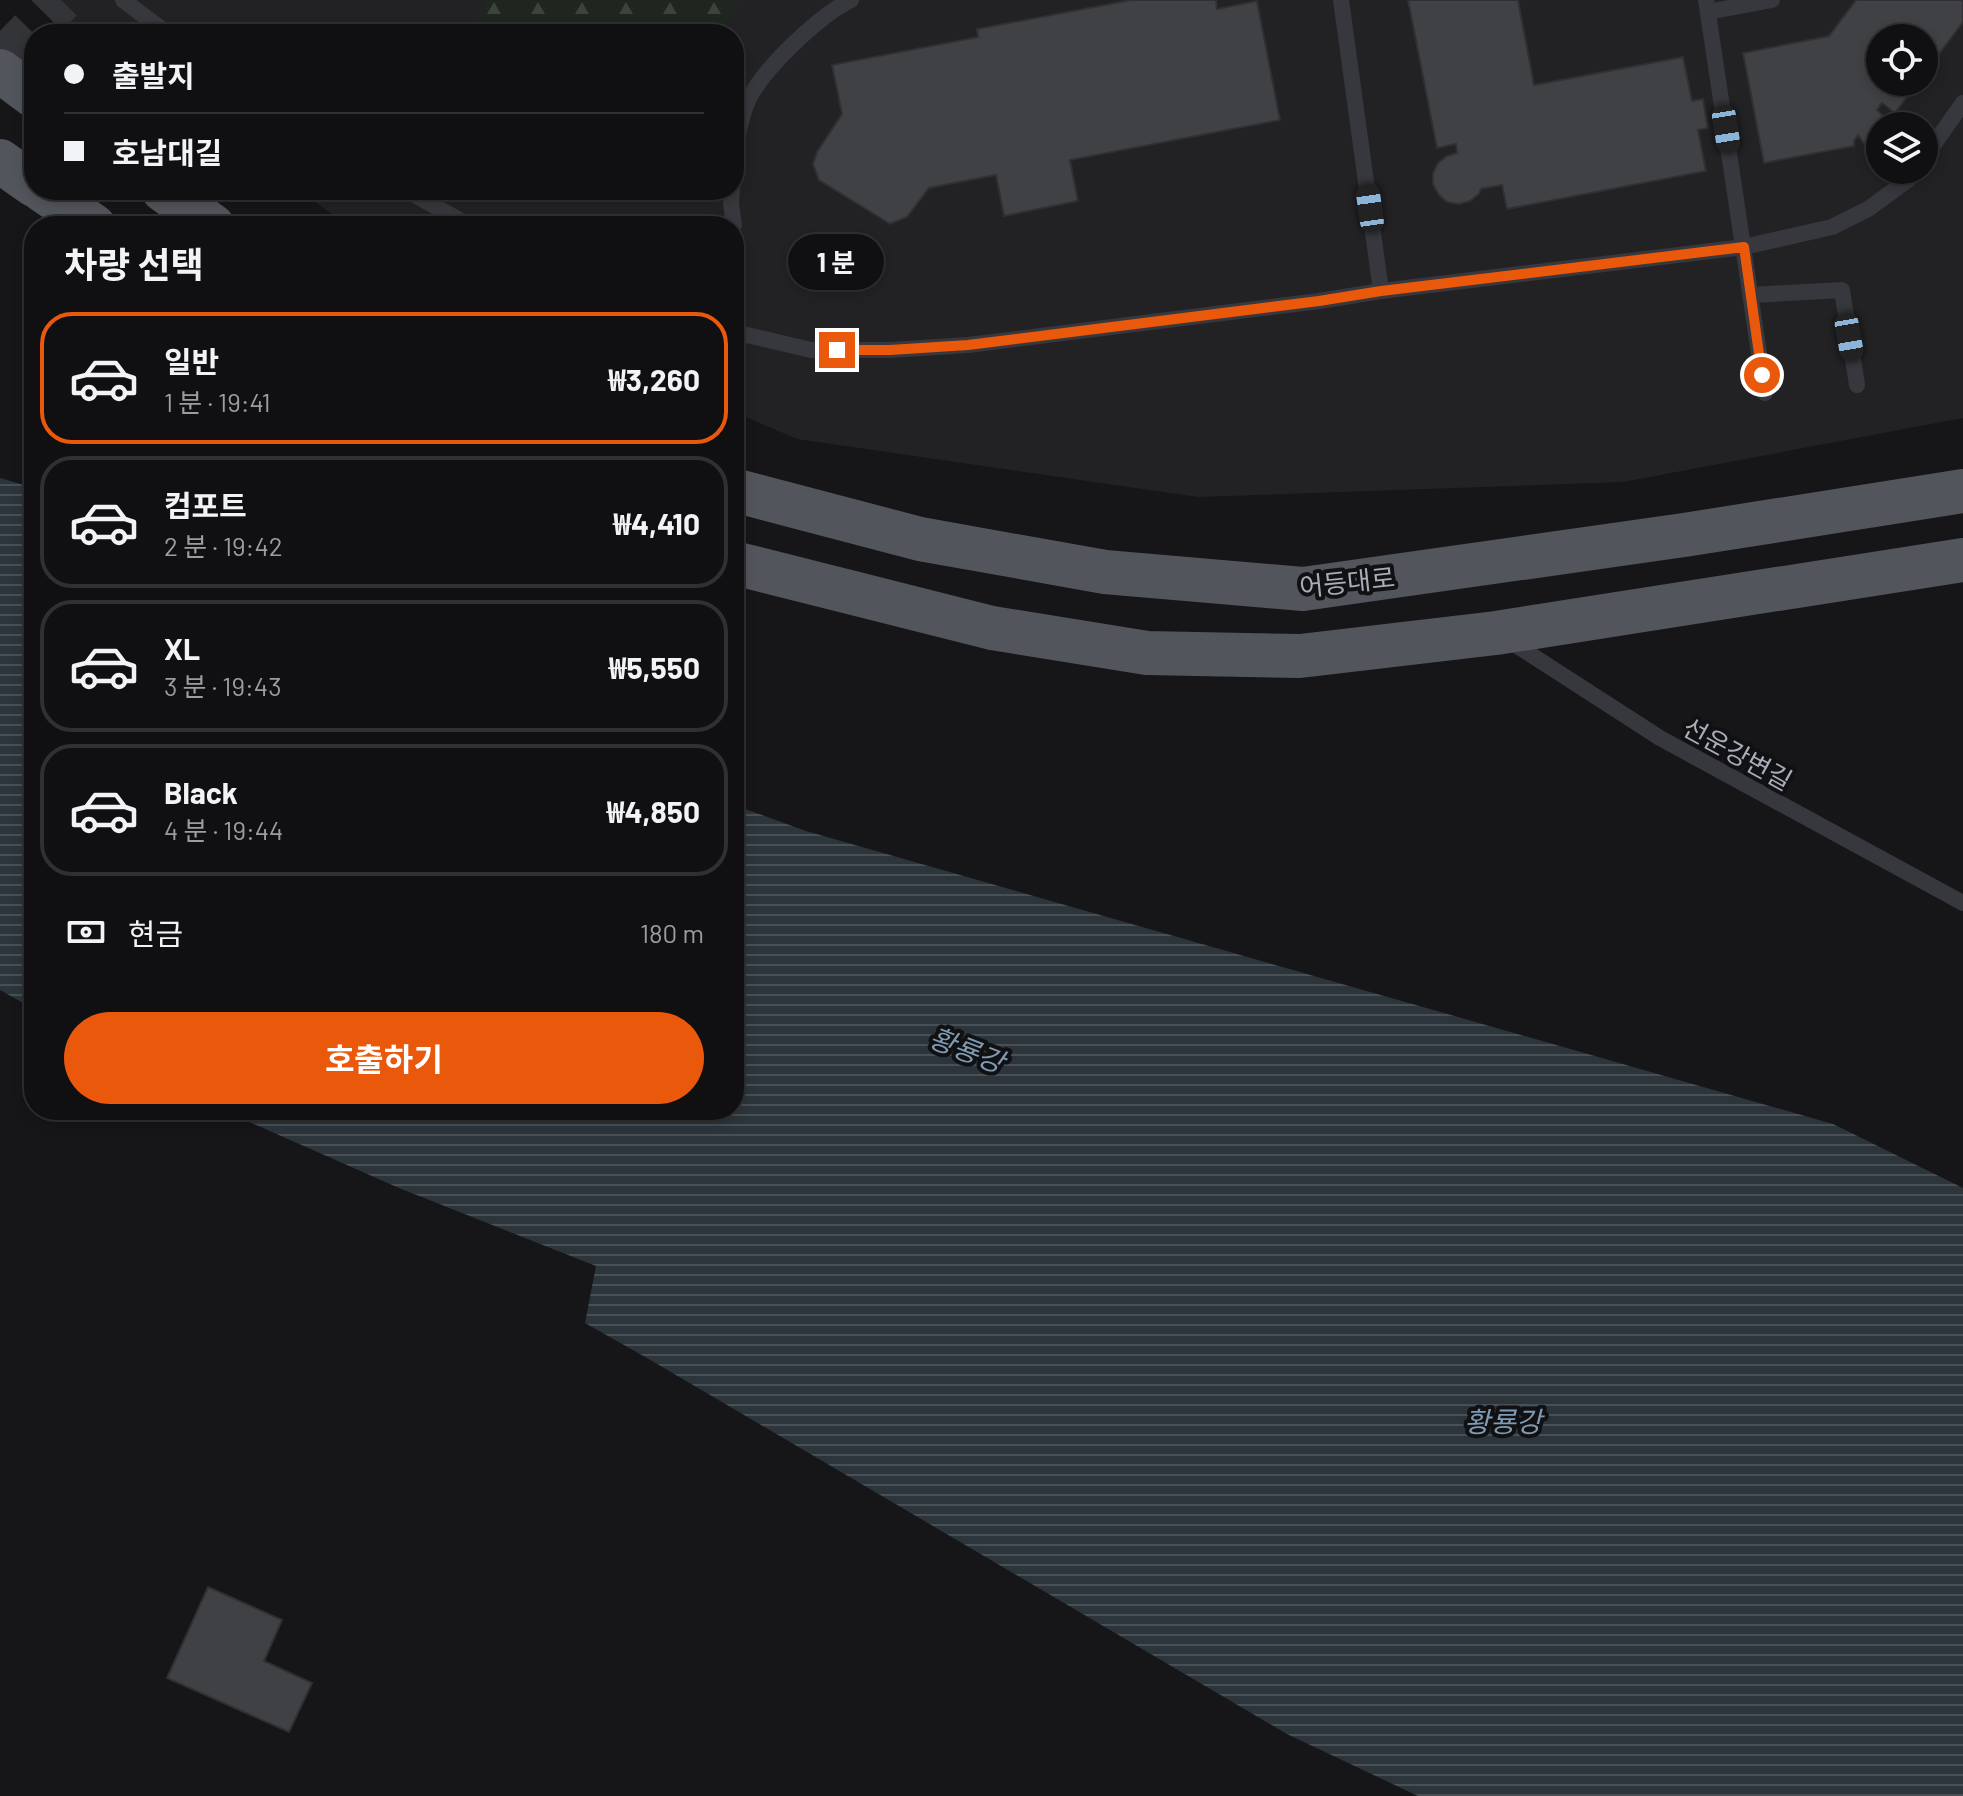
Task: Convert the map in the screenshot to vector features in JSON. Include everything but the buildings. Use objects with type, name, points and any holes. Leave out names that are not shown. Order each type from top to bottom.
[{"type":"main road","points":[[0,71],[24,89]]},
{"type":"main road","points":[[0,161],[24,178]]},
{"type":"main road","points":[[56,200],[80,216]]},
{"type":"main road","points":[[177,200],[199,216]]},
{"type":"main road","name":"어등대로","points":[[744,493],[920,539],[1105,572],[1303,589],[1684,535],[1963,491]]},
{"type":"main road","points":[[744,566],[992,628],[1147,653],[1300,656],[1496,633],[1963,560]]},
{"type":"lane","points":[[123,0],[155,24]]},
{"type":"lane","points":[[744,116],[751,94],[786,51],[838,6],[851,0]]},
{"type":"lane","points":[[1341,0],[1381,291]]},
{"type":"lane","points":[[1765,393],[1707,6],[1772,0]]},
{"type":"lane","points":[[1938,138],[1963,103]]},
{"type":"lane","points":[[744,334],[811,350],[890,350],[968,345],[1744,247],[1832,227],[1868,209],[1902,184]]},
{"type":"lane","points":[[424,200],[452,216]]},
{"type":"lane","points":[[1750,295],[1842,290],[1857,385]]},
{"type":"lane","name":"선운강변길","points":[[1496,633],[1660,738],[1963,903]]},
{"type":"shaded area","points":[[33,0],[1963,0],[1963,418],[1623,482],[1198,497],[797,439],[744,416],[744,216],[335,216],[312,200],[744,200],[744,24],[66,24]]},
{"type":"green space","points":[[486,0],[739,0],[726,24],[478,24]]},
{"type":"water","points":[[0,478],[24,485],[24,1003],[0,990]]},
{"type":"water","name":"황룡강","points":[[744,809],[806,831],[1833,1124],[1963,1188],[1963,1796],[1418,1796],[1287,1734],[585,1323],[596,1266],[399,1188],[245,1120],[744,1120]]},
{"type":"tunnel","points":[[37,24],[61,0]]},
{"type":"tunnel","points":[[0,62],[24,38]]},
{"type":"route","points":[[837,350],[968,345],[1744,247],[1762,375]]}]
